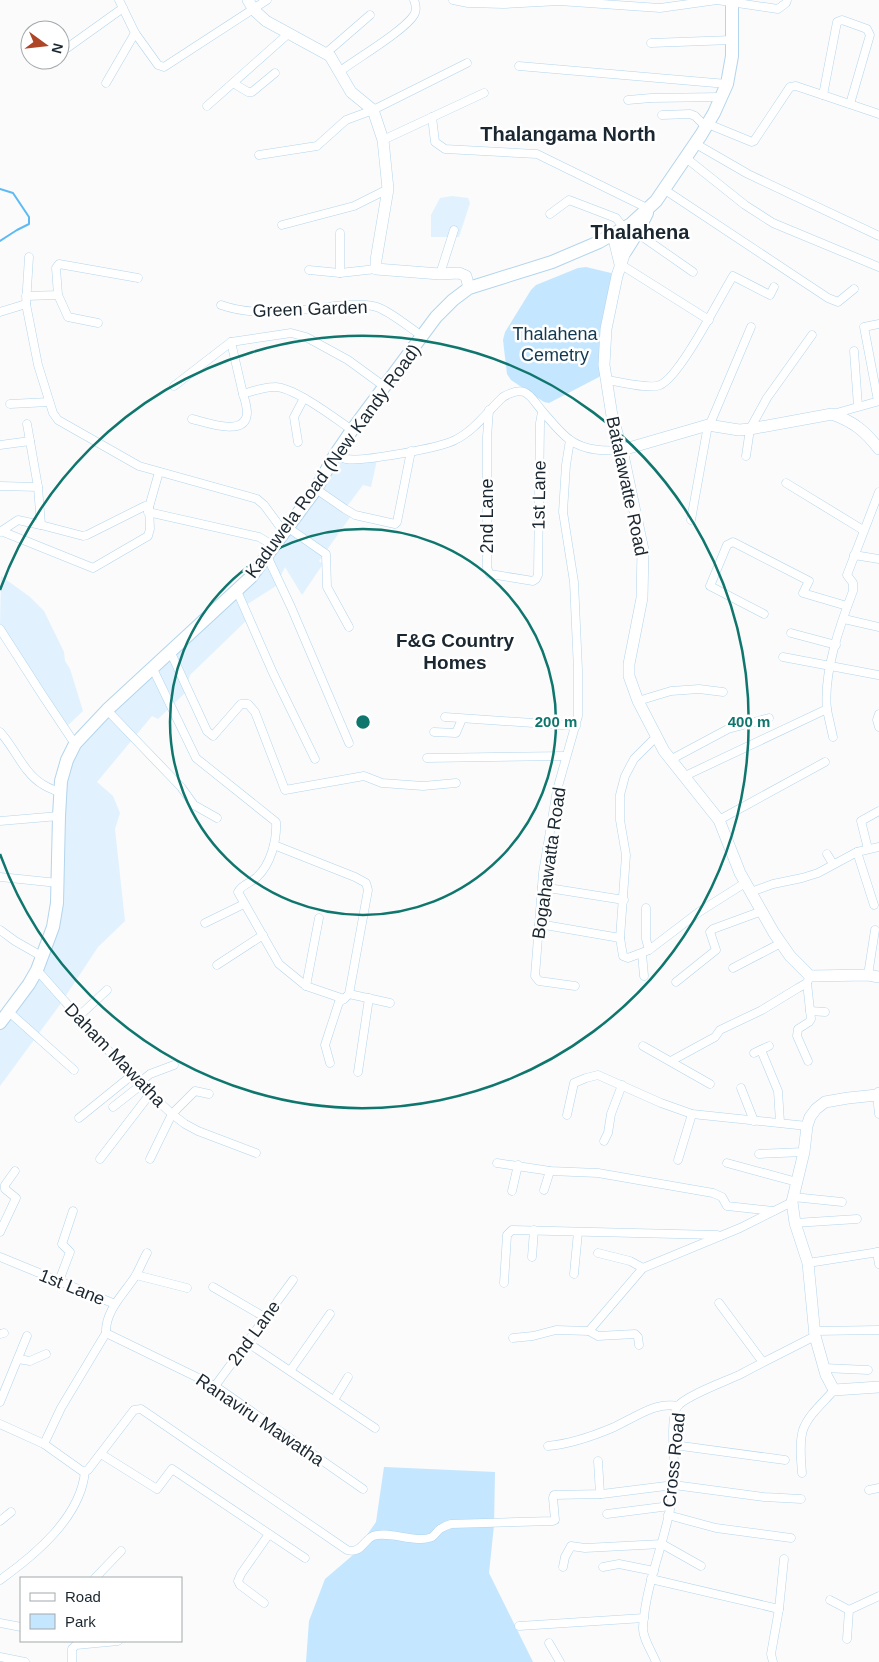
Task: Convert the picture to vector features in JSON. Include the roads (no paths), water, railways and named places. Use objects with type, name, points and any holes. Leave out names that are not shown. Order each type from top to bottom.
[{"type":"main road","name":"Kaduwela Road (New Kandy Road)","points":[[3,1016],[29,984],[37,970],[54,920],[58,883],[60,793],[64,769],[75,744],[152,667],[251,577],[316,488],[352,430],[422,336],[459,294],[469,288],[552,262],[618,231],[649,209],[665,190],[696,144],[721,97],[732,56],[732,1]]},
{"type":"main road","points":[[622,258],[649,209]]},
{"type":"street","points":[[119,0],[135,33],[158,65],[164,67],[251,5],[267,0]]},
{"type":"street","points":[[339,72],[399,29],[411,18],[415,13],[414,0]]},
{"type":"street","points":[[453,0],[468,3],[504,4],[559,1],[660,8],[685,6],[713,0],[732,1],[778,9],[787,0]]},
{"type":"street","points":[[251,5],[266,21],[330,56],[351,92],[373,110],[383,140],[388,189],[376,269]]},
{"type":"street","points":[[70,46],[123,8]]},
{"type":"street","points":[[326,54],[370,15]]},
{"type":"street","points":[[823,95],[837,22],[842,20],[867,29],[870,35],[850,104]]},
{"type":"street","points":[[106,83],[135,33]]},
{"type":"street","points":[[207,106],[288,34]]},
{"type":"street","points":[[652,43],[732,40]]},
{"type":"street","points":[[259,155],[317,146],[346,120],[373,110],[467,63]]},
{"type":"street","points":[[519,66],[726,84]]},
{"type":"street","points":[[233,83],[248,92],[252,92],[275,74]]},
{"type":"street","points":[[662,115],[690,114],[707,125],[752,142],[790,87],[796,86],[879,114]]},
{"type":"street","points":[[383,140],[484,92]]},
{"type":"street","points":[[628,100],[721,97]]},
{"type":"street","points":[[432,118],[435,142],[445,149],[537,154],[649,209]]},
{"type":"street","points":[[696,144],[748,174],[879,236]]},
{"type":"street","points":[[686,158],[745,205],[773,223],[879,267]]},
{"type":"street","points":[[282,225],[354,206],[388,189]]},
{"type":"street","points":[[665,190],[828,298],[838,302],[854,289]]},
{"type":"street","points":[[550,214],[569,200],[616,218],[618,231]]},
{"type":"street","points":[[440,274],[454,230]]},
{"type":"street","name":"Batalawatte Road","points":[[618,231],[625,232],[622,258],[605,338],[604,365],[612,416],[622,450],[643,550],[644,568],[642,598],[629,664],[629,676],[638,701],[656,737],[670,760],[719,820],[740,873],[781,943],[808,979]]},
{"type":"street","points":[[340,233],[340,273]]},
{"type":"street","points":[[637,233],[693,272]]},
{"type":"street","points":[[29,257],[26,300],[38,366],[52,413],[58,420],[136,465],[257,499],[264,504],[286,529],[326,554],[327,587],[349,627]]},
{"type":"street","points":[[622,258],[709,320]]},
{"type":"street","points":[[98,323],[68,317],[58,295],[56,268],[59,264],[138,278]]},
{"type":"street","points":[[309,270],[340,273],[376,269],[440,274],[459,273],[466,276],[469,288]]},
{"type":"street","points":[[606,380],[659,386],[670,378],[709,320],[733,276],[770,295],[774,287]]},
{"type":"street","points":[[0,312],[26,300],[58,295]]},
{"type":"street","name":"Green Garden","points":[[221,305],[238,311],[270,312],[345,305],[374,306],[382,309],[422,336]]},
{"type":"street","points":[[335,455],[347,459],[372,459],[442,446],[456,440],[469,430],[503,397],[520,391],[531,395],[542,412],[570,440],[591,449],[607,451],[622,450],[709,424],[739,430],[832,414],[878,401],[864,327],[879,324]]},
{"type":"street","points":[[691,520],[709,424],[751,327]]},
{"type":"street","points":[[174,386],[231,342],[291,333],[306,337],[348,360],[385,387]]},
{"type":"street","points":[[746,456],[750,429],[767,398],[812,335]]},
{"type":"street","points":[[192,419],[229,428],[242,424],[246,419],[247,413],[231,342]]},
{"type":"street","points":[[854,351],[858,406]]},
{"type":"street","points":[[243,394],[273,386],[282,387],[304,398],[352,430]]},
{"type":"street","points":[[298,442],[294,416],[304,398]]},
{"type":"street","points":[[10,404],[49,402]]},
{"type":"street","name":"2nd Lane","points":[[489,410],[487,437],[487,568],[490,574],[533,581],[536,579]]},
{"type":"street","name":"1st Lane","points":[[536,579],[538,575],[540,423],[542,412]]},
{"type":"street","points":[[832,414],[843,418],[865,432],[879,449]]},
{"type":"street","points":[[27,424],[38,487],[41,524]]},
{"type":"street","name":"Bogahawatta Road","points":[[570,440],[566,465],[563,512],[574,582],[579,693],[576,726],[557,790],[542,887],[535,976],[536,979],[575,986]]},
{"type":"street","points":[[0,445],[30,441]]},
{"type":"street","points":[[316,488],[344,510],[355,515],[395,524],[397,522],[411,451]]},
{"type":"street","points":[[0,532],[93,568],[148,536],[150,529],[149,509],[158,472]]},
{"type":"street","points":[[786,483],[863,530]]},
{"type":"street","points":[[0,486],[38,487]]},
{"type":"street","points":[[833,736],[827,709],[828,684],[830,666],[853,591],[853,583],[847,575],[879,492]]},
{"type":"street","points":[[0,532],[18,520],[87,536],[145,506],[149,509],[259,537],[270,551],[291,606],[349,743]]},
{"type":"street","points":[[764,614],[710,586],[727,545],[733,542],[809,581],[803,593],[847,606]]},
{"type":"street","points":[[854,555],[879,559]]},
{"type":"street","points":[[237,591],[315,759]]},
{"type":"street","points":[[844,619],[879,627]]},
{"type":"street","points":[[0,629],[75,744]]},
{"type":"street","points":[[791,634],[836,645]]},
{"type":"street","points":[[170,651],[207,731],[214,736],[241,704],[248,704],[255,712],[285,790],[364,776],[382,783],[424,786],[456,783]]},
{"type":"street","points":[[783,657],[878,675]]},
{"type":"street","points":[[152,667],[196,758],[276,822],[274,845],[266,866],[257,878],[240,888],[238,892],[279,964],[306,986],[346,996],[369,998],[390,1003]]},
{"type":"street","points":[[638,701],[671,691],[699,689],[723,692]]},
{"type":"street","points":[[685,776],[827,709]]},
{"type":"street","points":[[107,710],[182,787],[194,805],[217,818]]},
{"type":"street","points":[[879,714],[877,720],[879,727]]},
{"type":"street","points":[[445,717],[576,726]]},
{"type":"street","points":[[670,760],[728,729],[769,718]]},
{"type":"street","points":[[434,732],[456,733],[462,719]]},
{"type":"street","points":[[0,732],[8,740],[28,770],[42,784],[60,793]]},
{"type":"street","points":[[656,737],[634,759],[625,776],[620,795],[620,820],[626,855],[620,938],[625,958],[645,952],[699,912],[748,887],[802,878],[818,873],[857,852],[879,847]]},
{"type":"street","points":[[426,758],[566,756]]},
{"type":"street","points":[[719,820],[825,762]]},
{"type":"street","points":[[868,849],[861,821],[879,811]]},
{"type":"street","points":[[0,821],[59,816]]},
{"type":"street","points":[[274,845],[355,877],[366,883],[368,890],[346,996],[339,1002],[325,1045],[330,1063]]},
{"type":"street","points":[[857,852],[874,905]]},
{"type":"street","points":[[827,854],[833,864]]},
{"type":"street","points":[[0,876],[58,883]]},
{"type":"street","points":[[542,887],[624,900]]},
{"type":"street","points":[[205,923],[244,904]]},
{"type":"street","points":[[644,976],[646,908]]},
{"type":"street","points":[[676,982],[716,950],[710,932],[713,929],[762,911]]},
{"type":"street","points":[[306,986],[320,918]]},
{"type":"street","points":[[539,924],[620,938]]},
{"type":"street","points":[[0,930],[43,957]]},
{"type":"street","points":[[671,1061],[714,1037],[720,1030],[762,1010],[808,979],[874,976],[874,930]]},
{"type":"street","points":[[217,966],[263,935]]},
{"type":"street","points":[[734,968],[781,943]]},
{"type":"street","name":"Daham Mawatha","points":[[37,970],[131,1076],[172,1114],[198,1131],[256,1153]]},
{"type":"street","points":[[808,979],[811,1019],[798,1029],[797,1032],[808,1061]]},
{"type":"street","points":[[78,1017],[107,990]]},
{"type":"street","points":[[358,1072],[369,998]]},
{"type":"street","points":[[810,1011],[825,1012]]},
{"type":"street","points":[[3,1016],[74,1070]]},
{"type":"street","points":[[642,1046],[710,1084]]},
{"type":"street","points":[[769,1046],[757,1051],[778,1091],[780,1122]]},
{"type":"street","points":[[114,1107],[150,1074],[174,1065]]},
{"type":"street","points":[[567,1115],[574,1084],[598,1075],[661,1103],[692,1114],[807,1126]]},
{"type":"street","points":[[79,1118],[131,1076]]},
{"type":"street","points":[[604,1141],[608,1133],[610,1114],[622,1085]]},
{"type":"street","points":[[742,1088],[754,1121]]},
{"type":"street","points":[[150,1159],[172,1114],[195,1092],[209,1094]]},
{"type":"street","points":[[100,1159],[150,1094]]},
{"type":"street","points":[[834,1390],[824,1368],[815,1333],[808,1263],[795,1223],[793,1200],[804,1152],[807,1126],[810,1117],[816,1109],[825,1102],[878,1094],[879,1114]]},
{"type":"street","points":[[678,1160],[692,1114]]},
{"type":"street","points":[[759,1154],[804,1152]]},
{"type":"street","points":[[497,1162],[550,1170],[598,1174],[713,1193],[722,1197],[727,1206],[774,1211]]},
{"type":"street","points":[[727,1163],[797,1182]]},
{"type":"street","points":[[512,1191],[518,1166]]},
{"type":"street","points":[[544,1190],[550,1170]]},
{"type":"street","points":[[1,1229],[16,1198],[5,1189],[5,1185],[15,1171]]},
{"type":"street","points":[[589,1331],[643,1268],[722,1236],[793,1200],[842,1202]]},
{"type":"street","points":[[59,1281],[70,1252],[62,1244],[73,1211]]},
{"type":"street","points":[[795,1223],[856,1219]]},
{"type":"street","points":[[504,1283],[508,1235],[512,1230],[722,1236]]},
{"type":"street","points":[[532,1256],[534,1230]]},
{"type":"street","points":[[574,1274],[578,1232]]},
{"type":"street","points":[[808,1263],[878,1252],[879,1264]]},
{"type":"street","name":"1st Lane","points":[[106,1333],[106,1324],[115,1304],[136,1275],[147,1253]]},
{"type":"street","points":[[598,1253],[630,1261],[643,1268]]},
{"type":"street","name":"1st Lane","points":[[0,1257],[115,1304]]},
{"type":"street","points":[[136,1275],[187,1288]]},
{"type":"street","name":"2nd Lane","points":[[215,1386],[293,1280]]},
{"type":"street","points":[[214,1287],[266,1318]]},
{"type":"street","points":[[720,1303],[762,1361]]},
{"type":"street","points":[[290,1371],[330,1314]]},
{"type":"street","points":[[513,1338],[533,1336],[556,1330],[589,1331],[598,1336],[635,1334],[638,1337],[639,1345]]},
{"type":"street","points":[[815,1333],[879,1330]]},
{"type":"street","points":[[44,1444],[75,1384],[106,1333]]},
{"type":"street","name":"Ranaviru Mawatha","points":[[106,1333],[215,1386],[363,1489]]},
{"type":"street","name":"Cross Road","points":[[656,1662],[642,1630],[651,1579],[662,1544],[674,1486],[675,1415],[678,1406],[686,1399],[741,1374],[762,1361],[783,1353],[815,1333]]},
{"type":"street","points":[[0,1402],[27,1336]]},
{"type":"street","points":[[248,1343],[375,1428]]},
{"type":"street","points":[[18,1359],[30,1361],[46,1354]]},
{"type":"street","points":[[824,1368],[868,1370]]},
{"type":"street","points":[[334,1400],[348,1377]]},
{"type":"street","points":[[802,1473],[802,1432],[806,1423],[834,1390],[879,1387]]},
{"type":"street","points":[[548,1446],[558,1445],[611,1428],[645,1411],[668,1404],[678,1406]]},
{"type":"street","points":[[0,1580],[53,1536],[81,1492],[86,1471],[134,1410],[141,1409],[352,1552],[358,1550],[373,1536],[421,1539],[432,1537],[440,1529],[451,1524],[553,1522],[555,1520],[552,1498],[554,1494],[600,1494],[674,1486],[764,1497],[801,1499]]},
{"type":"street","points":[[0,1424],[44,1444],[82,1471],[86,1471]]},
{"type":"street","points":[[674,1445],[785,1460]]},
{"type":"street","points":[[101,1454],[156,1489],[172,1470],[305,1558]]},
{"type":"street","points":[[598,1461],[600,1494]]},
{"type":"street","points":[[869,1490],[879,1488]]},
{"type":"street","points":[[607,1514],[670,1506]]},
{"type":"street","points":[[0,1521],[11,1512]]},
{"type":"street","points":[[668,1514],[716,1528],[791,1538]]},
{"type":"street","points":[[264,1603],[240,1585],[238,1581],[269,1534]]},
{"type":"street","points":[[563,1567],[565,1556],[571,1546],[585,1548],[662,1544],[701,1566]]},
{"type":"street","points":[[96,1577],[120,1551]]},
{"type":"street","points":[[773,1662],[771,1654],[779,1609],[784,1559]]},
{"type":"street","points":[[603,1567],[619,1564],[654,1571]]},
{"type":"street","points":[[651,1579],[779,1609]]},
{"type":"street","points":[[849,1610],[879,1596]]},
{"type":"street","points":[[830,1600],[849,1610]]},
{"type":"street","points":[[847,1639],[849,1610]]},
{"type":"street","points":[[519,1626],[644,1618]]},
{"type":"street","points":[[0,1623],[20,1627]]},
{"type":"street","points":[[72,1662],[72,1649],[76,1644],[100,1642]]},
{"type":"street","points":[[549,1643],[560,1662]]},
{"type":"street","points":[[0,1657],[24,1662]]},
{"type":"waterway","points":[[0,189],[13,193],[29,217],[29,224],[0,241]]},
{"type":"district","name":"Thalangama North","points":[[568,134]]},
{"type":"district","name":"Thalahena","points":[[640,232]]},
{"type":"district","name":"F&G Country Homes","points":[[455,651]]},
{"type":"park label","name":"Thalahena Cemetry","points":[[555,344]]}]
